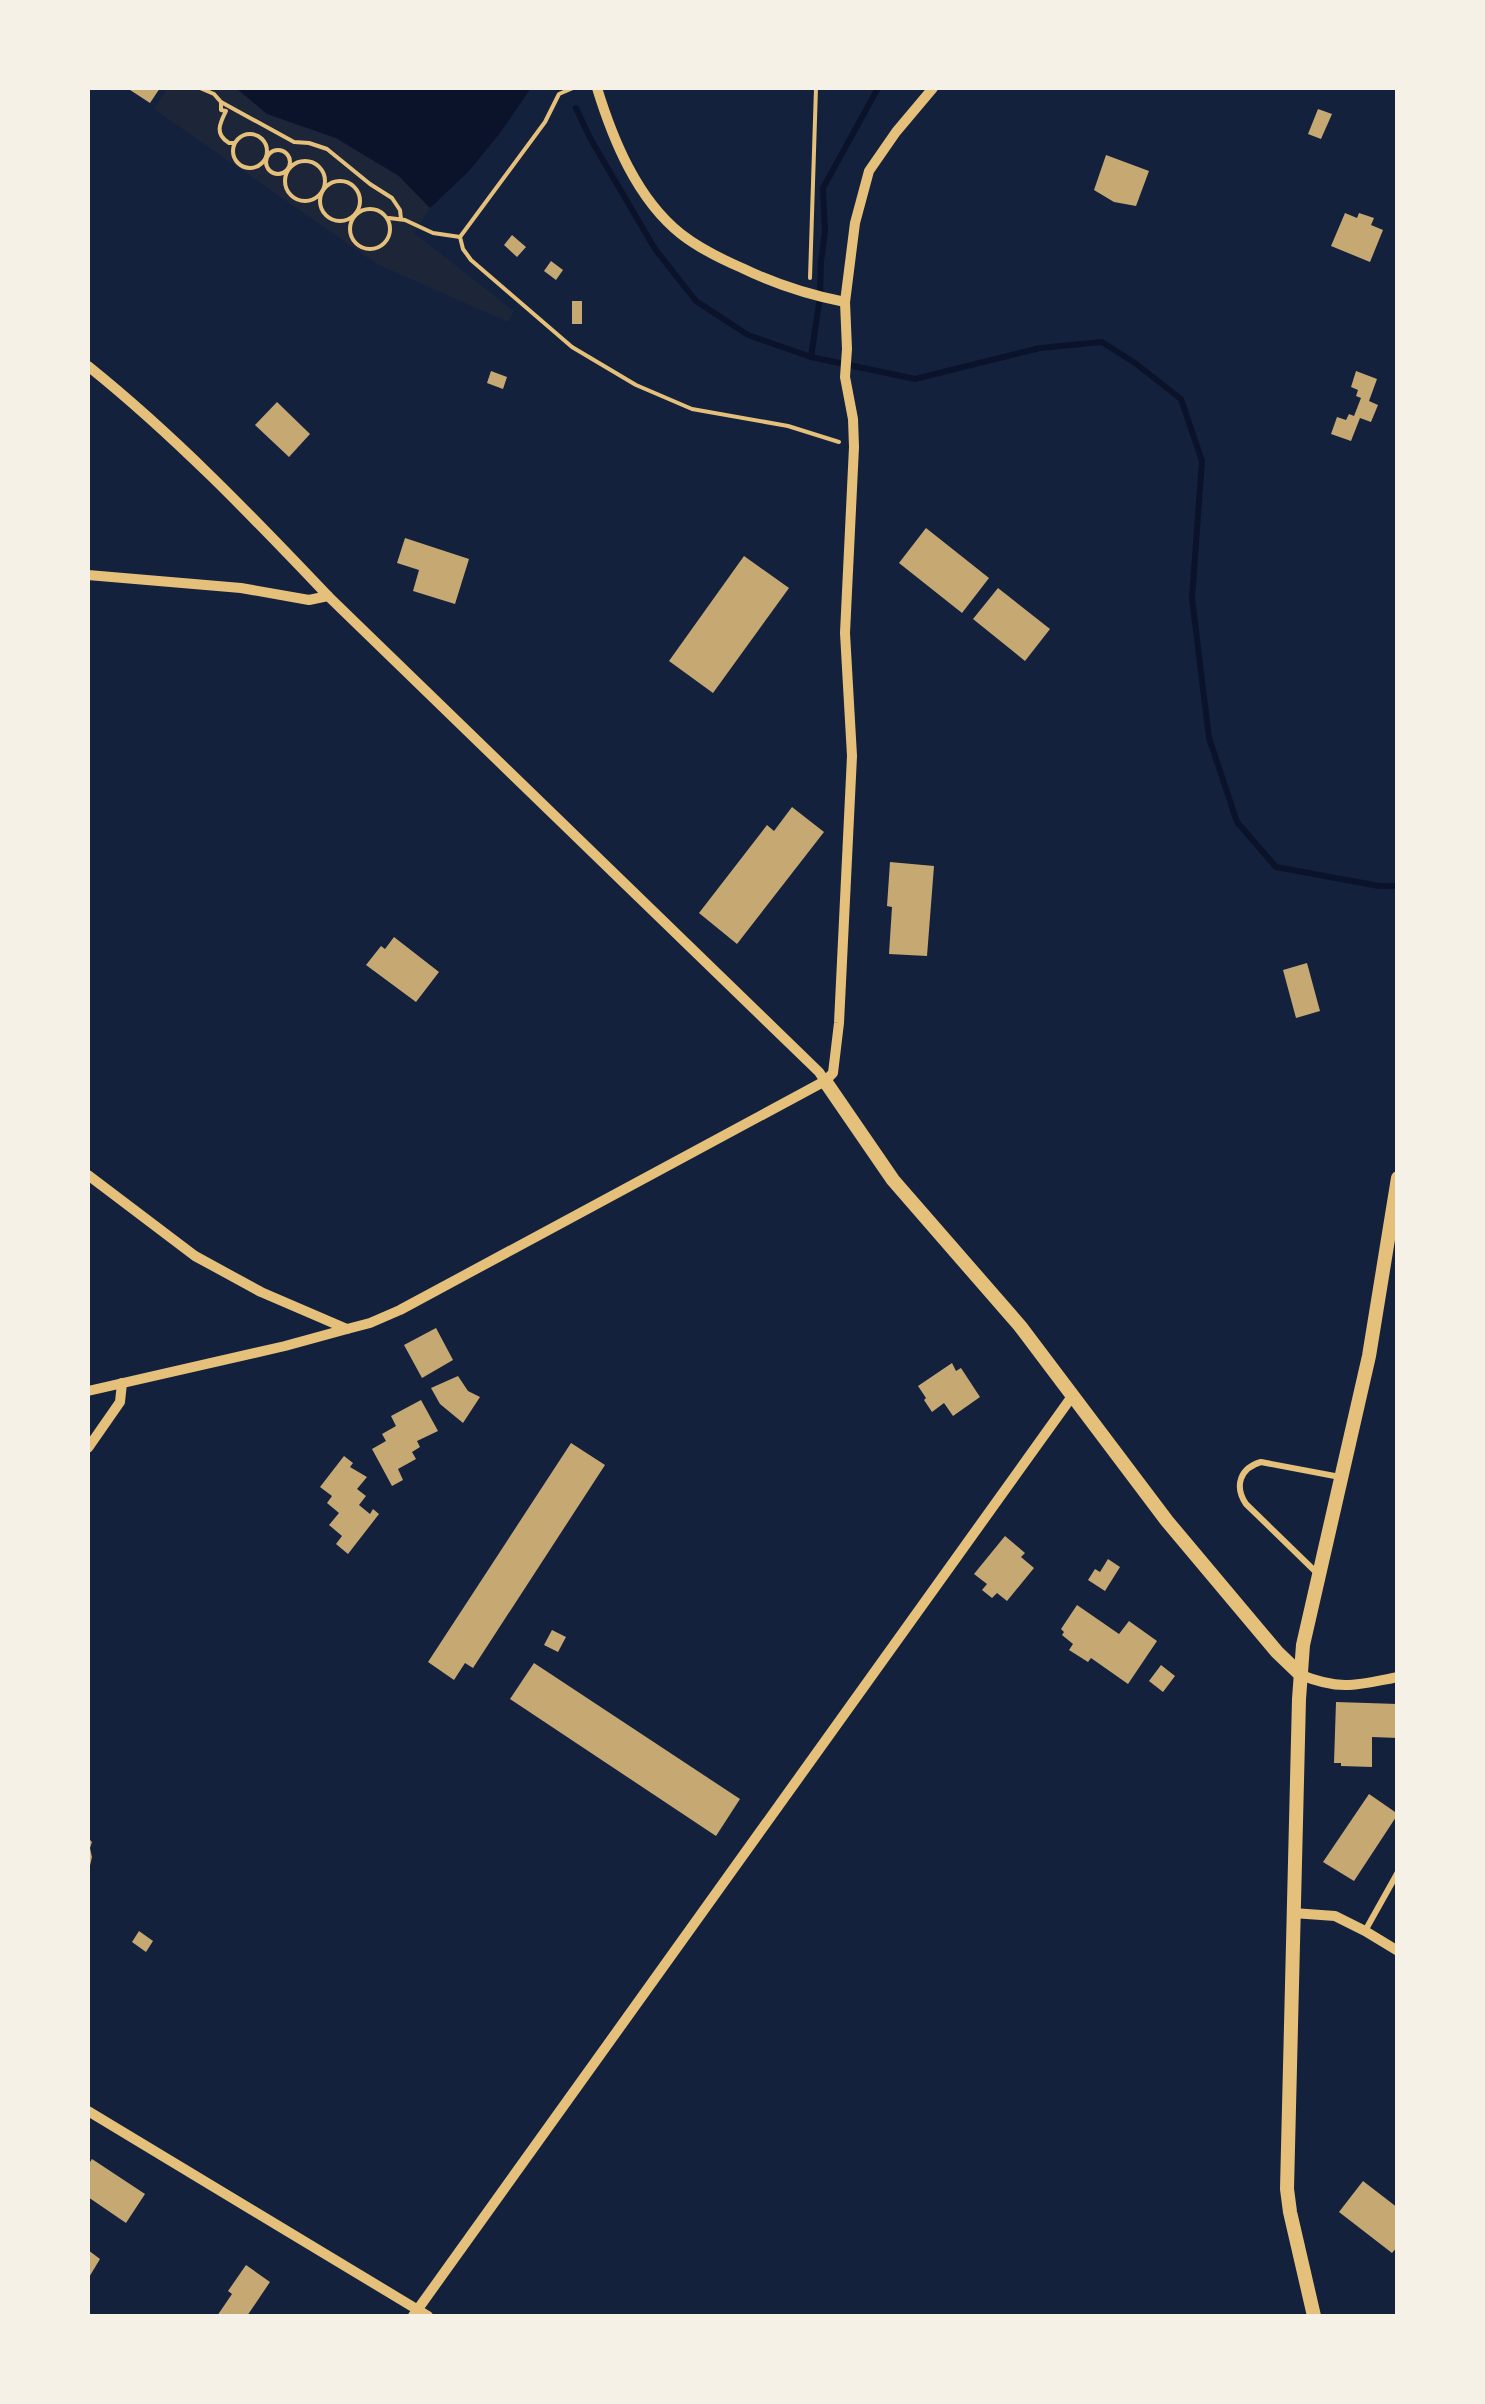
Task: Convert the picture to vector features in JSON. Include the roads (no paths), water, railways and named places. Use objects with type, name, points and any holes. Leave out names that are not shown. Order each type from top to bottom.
[{"type":"street","points":[[597,88],[615,138],[637,180],[678,231],[732,264],[773,282],[845,302]]},
{"type":"street","points":[[88,1391],[370,1323],[834,1073],[851,775],[845,633],[854,447],[845,377],[845,302],[855,223],[869,171],[934,88]]},
{"type":"street","points":[[88,366],[176,442],[328,596],[805,1058],[893,1180],[1020,1326],[1167,1520],[1277,1652],[1301,1675],[1322,1684],[1348,1686],[1398,1676]]},
{"type":"street","points":[[88,575],[226,586],[309,600],[328,596]]},
{"type":"street","points":[[88,1175],[194,1256],[261,1292],[347,1330]]},
{"type":"street","points":[[1314,2316],[1287,2189],[1298,1699],[1303,1645],[1376,1324],[1398,1178]]},
{"type":"street","points":[[88,1448],[120,1402],[122,1383]]},
{"type":"street","points":[[88,2111],[420,2314],[1073,1395]]},
{"type":"street","points":[[1293,1913],[1335,1916],[1398,1951]]},
{"type":"lane","points":[[1320,1576],[1246,1504],[1238,1485],[1250,1465],[1261,1462],[1342,1478]]},
{"type":"lane","points":[[1365,1931],[1398,1872]]},
{"type":"waterway","points":[[811,357],[825,231],[823,188],[878,88]]},
{"type":"waterway","points":[[576,108],[655,249],[696,301],[748,335],[811,357],[915,379],[1040,348],[1102,342],[1181,399],[1202,461],[1192,598],[1209,738],[1237,822],[1276,867],[1398,886]]}]
